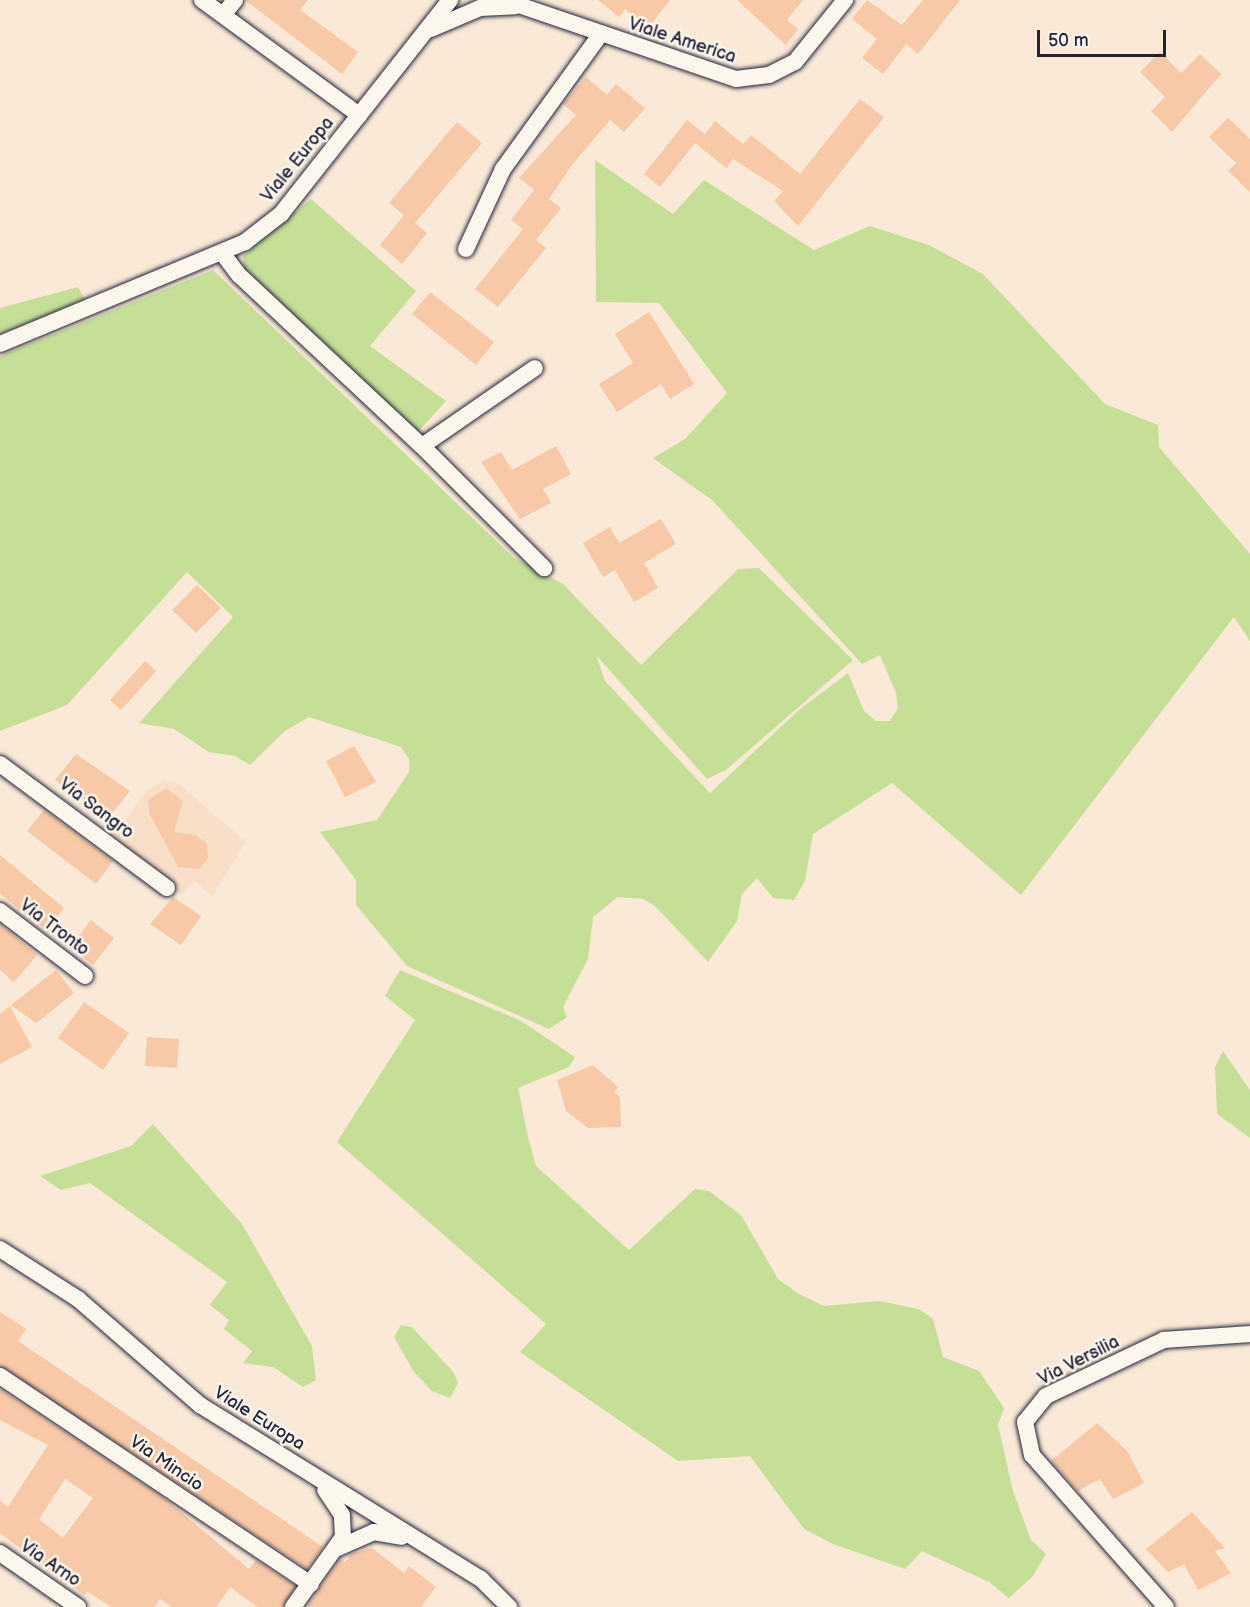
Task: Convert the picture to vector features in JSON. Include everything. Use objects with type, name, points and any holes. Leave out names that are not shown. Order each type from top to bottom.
[{"type":"street","points":[[202,0],[359,115]]},
{"type":"street","points":[[223,15],[235,0]]},
{"type":"street","name":"Viale Europa","points":[[0,344],[223,254],[281,214],[450,0]]},
{"type":"street","name":"Viale America","points":[[511,2],[713,74],[736,79],[769,75],[795,62],[845,0]]},
{"type":"street","points":[[425,32],[461,14],[511,2]]},
{"type":"street","points":[[466,249],[503,169],[600,35]]},
{"type":"street","points":[[223,254],[238,275],[423,446],[544,568]]},
{"type":"street","points":[[423,446],[535,368]]},
{"type":"street","name":"Via Sangro","points":[[0,764],[167,888]]},
{"type":"street","name":"Via Tronto","points":[[0,911],[85,976]]},
{"type":"street","name":"Viale Europa","points":[[0,1249],[78,1299],[189,1397],[482,1579],[509,1607]]},
{"type":"street","name":"Via Versilia","points":[[1166,1607],[1032,1455],[1025,1422],[1046,1396],[1164,1340],[1250,1334]]},
{"type":"street","name":"Via Mincio","points":[[0,1376],[310,1584]]},
{"type":"street","points":[[313,1476],[342,1515],[338,1548]]},
{"type":"street","points":[[293,1607],[338,1548],[374,1532],[419,1541]]},
{"type":"street","name":"Via Arno","points":[[1,1557],[78,1607]]},
{"type":"shaded area","points":[[165,780],[179,784],[246,842],[212,896],[194,881],[181,895],[112,840],[146,791]]},
{"type":"green space","points":[[595,160],[673,214],[704,180],[814,250],[870,226],[929,245],[983,274],[1105,404],[1158,425],[1159,447],[1250,554],[1250,641],[1234,617],[1021,895],[892,783],[813,834],[805,881],[794,900],[773,898],[757,878],[742,894],[737,921],[708,962],[655,906],[643,899],[618,897],[593,917],[588,959],[563,1007],[567,1017],[549,1029],[407,966],[356,905],[356,880],[320,832],[377,820],[409,772],[409,759],[401,747],[309,717],[285,731],[250,765],[235,756],[209,752],[174,729],[139,723],[233,617],[187,572],[67,705],[0,731],[0,356],[213,270],[513,557],[563,584],[641,665],[738,569],[759,568],[853,660],[726,770],[707,779],[596,655],[605,681],[710,793],[800,709],[848,673],[864,711],[876,721],[890,721],[898,708],[896,693],[880,655],[862,664],[712,500],[653,458],[685,439],[727,393],[659,303],[596,302]]},
{"type":"green space","points":[[311,199],[416,291],[370,346],[446,401],[418,432],[244,271],[243,256]]},
{"type":"green space","points":[[78,287],[85,300],[0,334],[0,308]]},
{"type":"green space","points":[[400,970],[521,1021],[575,1057],[569,1067],[518,1088],[536,1166],[629,1250],[695,1189],[709,1191],[741,1215],[778,1279],[799,1294],[824,1306],[879,1301],[919,1309],[933,1319],[943,1357],[979,1371],[1004,1408],[998,1425],[1013,1491],[1031,1540],[1046,1554],[1033,1576],[1009,1598],[989,1582],[922,1551],[905,1569],[833,1544],[804,1529],[750,1456],[678,1461],[520,1352],[546,1324],[337,1142],[415,1020],[385,996]]},
{"type":"green space","points":[[1223,1051],[1250,1090],[1250,1138],[1217,1114],[1215,1067]]},
{"type":"green space","points":[[153,1124],[242,1224],[312,1346],[316,1380],[303,1387],[273,1367],[243,1363],[252,1351],[224,1329],[229,1320],[210,1305],[227,1282],[90,1183],[61,1190],[40,1176],[131,1146]]},
{"type":"green space","points":[[401,1325],[412,1327],[454,1373],[458,1383],[450,1398],[432,1391],[414,1372],[394,1337]]},
{"type":"building","points":[[245,0],[308,0],[300,10],[358,52],[342,74]]},
{"type":"building","points":[[598,0],[670,0],[649,27],[625,9],[619,17]]},
{"type":"building","points":[[737,0],[803,0],[787,20],[798,29],[786,45]]},
{"type":"building","points":[[867,0],[902,25],[923,0],[960,0],[918,54],[906,44],[883,74],[862,58],[877,39],[852,19]]},
{"type":"building","points":[[1160,52],[1181,73],[1200,54],[1221,74],[1172,132],[1151,111],[1165,97],[1140,72]]},
{"type":"building","points":[[586,77],[607,95],[616,84],[645,108],[624,132],[610,120],[571,166],[549,199],[561,208],[536,240],[546,248],[498,307],[475,289],[523,229],[511,220],[534,190],[519,178],[576,115],[563,104]]},
{"type":"building","points":[[860,99],[884,117],[798,226],[774,201],[783,191],[733,159],[726,168],[695,143],[660,187],[644,174],[687,120],[705,134],[715,121],[743,144],[751,135],[800,174]]},
{"type":"building","points":[[1228,118],[1250,139],[1250,192],[1228,171],[1236,163],[1209,137]]},
{"type":"building","points":[[457,122],[482,143],[415,223],[427,233],[402,264],[380,245],[404,215],[389,203]]},
{"type":"building","points":[[430,292],[494,342],[476,365],[412,314]]},
{"type":"building","points":[[649,312],[694,384],[670,399],[661,384],[617,412],[599,384],[633,363],[615,334]]},
{"type":"building","points":[[556,446],[571,474],[543,489],[551,503],[520,519],[481,462],[501,452],[512,470]]},
{"type":"building","points":[[661,519],[676,544],[644,563],[658,588],[634,602],[615,570],[603,577],[583,543],[610,527],[619,543]]},
{"type":"building","points":[[197,585],[221,608],[196,633],[172,610]]},
{"type":"building","points":[[145,661],[156,671],[121,710],[110,700]]},
{"type":"building","points":[[354,746],[376,782],[345,797],[326,761]]},
{"type":"building","points":[[76,754],[130,791],[109,817],[55,780]]},
{"type":"building","points":[[166,788],[183,801],[174,832],[196,835],[207,844],[208,858],[199,869],[178,867],[150,815],[148,800]]},
{"type":"building","points":[[44,810],[113,861],[96,884],[27,831]]},
{"type":"building","points":[[0,855],[64,908],[47,930],[0,894]]},
{"type":"building","points":[[173,897],[201,916],[181,945],[150,924]]},
{"type":"building","points":[[91,920],[114,938],[93,965],[70,947]]},
{"type":"building","points":[[0,924],[37,955],[14,982],[0,970]]},
{"type":"building","points":[[56,970],[74,993],[36,1023],[11,1005]]},
{"type":"building","points":[[84,1002],[129,1033],[103,1070],[58,1038]]},
{"type":"building","points":[[10,1006],[32,1047],[0,1064],[0,1014]]},
{"type":"building","points":[[147,1037],[179,1039],[177,1068],[145,1066]]},
{"type":"building","points":[[593,1065],[618,1087],[614,1092],[620,1097],[621,1127],[588,1128],[566,1111],[557,1080]]},
{"type":"building","points":[[0,1312],[26,1329],[18,1341],[323,1547],[307,1569],[0,1366]]},
{"type":"building","points":[[0,1389],[164,1498],[249,1569],[256,1560],[295,1586],[283,1607],[257,1607],[230,1587],[216,1607],[172,1607],[160,1599],[154,1607],[111,1607],[87,1591],[84,1595],[0,1533],[0,1501],[8,1507],[48,1445],[0,1420]],"holes":[[[65,1479],[93,1498],[63,1538],[39,1519]]]},
{"type":"building","points":[[1097,1423],[1128,1452],[1144,1483],[1113,1499],[1100,1479],[1078,1491],[1051,1461]]},
{"type":"building","points":[[1192,1512],[1225,1548],[1215,1551],[1231,1573],[1198,1590],[1184,1564],[1168,1572],[1146,1549]]},
{"type":"building","points":[[372,1548],[404,1573],[409,1566],[436,1587],[421,1607],[306,1607],[340,1559],[345,1562],[351,1554]]}]
